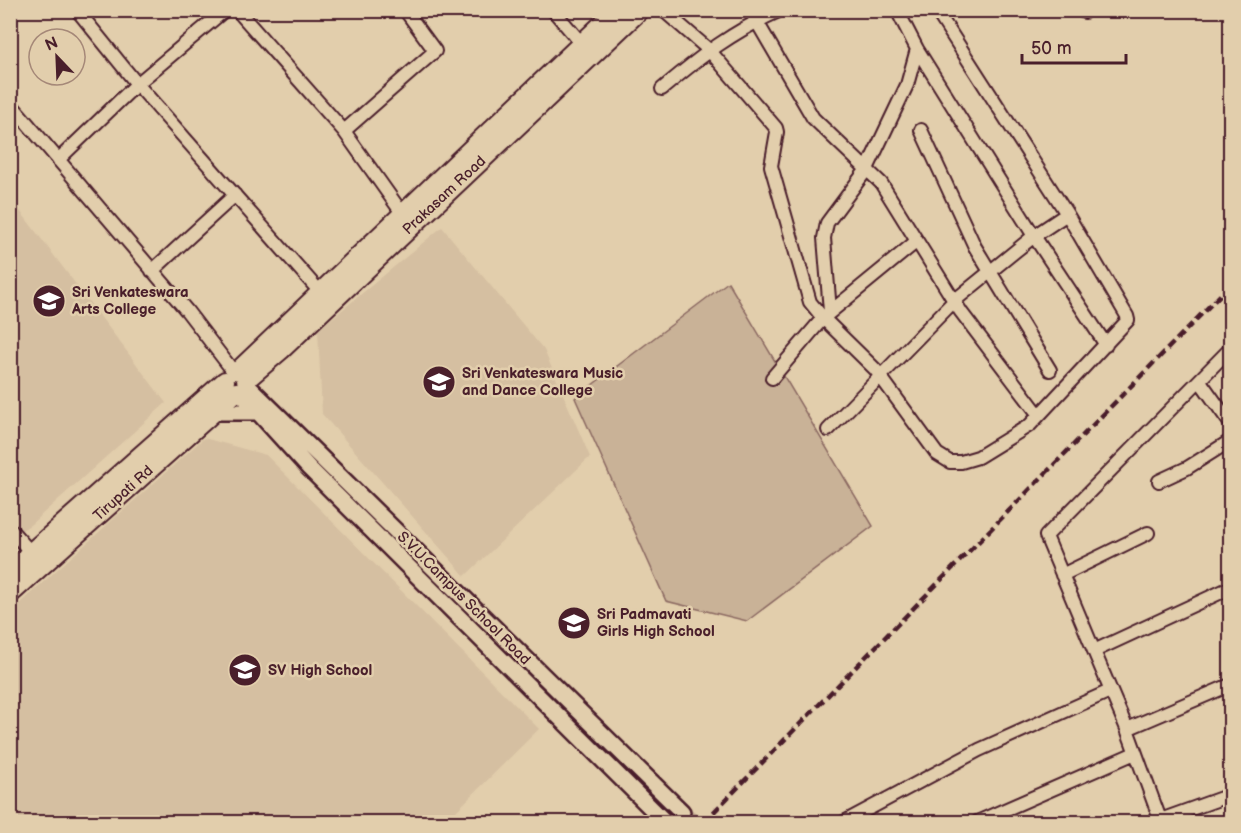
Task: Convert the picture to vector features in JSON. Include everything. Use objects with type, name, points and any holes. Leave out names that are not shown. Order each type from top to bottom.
[{"type":"main road","name":"Prakasam Road","points":[[238,381],[320,292],[617,10]]},
{"type":"main road","name":"Prakasam Road","points":[[238,381],[281,350],[640,10]]},
{"type":"main road","name":"Tirupati Rd","points":[[14,577],[215,411],[238,381]]},
{"type":"main road","name":"Tirupati Rd","points":[[37,559],[238,381]]},
{"type":"street","points":[[77,10],[137,84],[320,292]]},
{"type":"street","points":[[58,160],[137,84],[225,10]]},
{"type":"street","points":[[237,10],[344,131],[402,213]]},
{"type":"street","points":[[344,131],[435,51],[405,10]]},
{"type":"street","points":[[553,10],[582,44]]},
{"type":"street","points":[[663,10],[709,50],[776,128],[771,166],[806,296],[826,314],[875,369],[938,454],[950,462],[961,462],[978,457],[1030,425],[1127,322],[1127,316],[1067,214],[936,10]]},
{"type":"street","points":[[662,89],[753,16],[781,10]]},
{"type":"street","points":[[897,10],[917,49],[1034,236],[1106,345]]},
{"type":"street","points":[[753,16],[813,118],[882,183],[954,301],[1039,415]]},
{"type":"street","points":[[826,314],[824,238],[827,223],[867,169],[907,85],[917,49]]},
{"type":"street","points":[[10,103],[152,271],[238,381]]},
{"type":"street","points":[[921,130],[975,247],[1050,370]]},
{"type":"street","points":[[152,271],[235,195]]},
{"type":"street","points":[[828,430],[954,301],[1034,236],[1067,214]]},
{"type":"street","points":[[772,378],[826,314],[917,241]]},
{"type":"street","points":[[1230,349],[1048,531],[1046,536],[1127,729],[1159,822],[1230,795]]},
{"type":"street","name":"S.V.U.Campus School Road","points":[[238,381],[257,412],[309,468],[665,822]]},
{"type":"street","name":"S.V.U.Campus School Road","points":[[238,381],[682,812]]},
{"type":"street","points":[[1200,381],[1230,423]]},
{"type":"street","points":[[215,411],[257,412]]},
{"type":"street","points":[[1160,481],[1187,468],[1230,441]]},
{"type":"street","points":[[10,529],[37,559]]},
{"type":"street","points":[[1062,575],[1148,533]]},
{"type":"street","points":[[1094,651],[1230,588]]},
{"type":"street","points":[[1127,729],[1230,685]]},
{"type":"street","points":[[844,822],[979,750],[1110,691]]},
{"type":"street","points":[[977,822],[1135,753]]},
{"type":"shaded area","name":"Sri Venkateswara Arts College","points":[[11,199],[166,403],[30,525],[11,537]]},
{"type":"shaded area","name":"Sri Venkateswara Music and Dance College","points":[[442,227],[544,350],[590,457],[465,576],[322,414],[318,330]]},
{"type":"shaded area","points":[[728,282],[873,526],[747,621],[666,601],[575,398]]},
{"type":"shaded area","name":"SV High School","points":[[204,438],[266,455],[539,729],[445,822],[11,822],[11,611]]},
{"type":"tunnel","points":[[682,812],[696,822]]},
{"type":"railway","points":[[704,822],[1230,285]]},
{"type":"place","name":"Sri Venkateswara Arts College","points":[[49,301]]},
{"type":"place","name":"Sri Venkateswara Music and Dance College","points":[[439,382]]},
{"type":"place","name":"Sri Padmavati Girls High School","points":[[574,623]]},
{"type":"place","name":"SV High School","points":[[245,670]]}]
